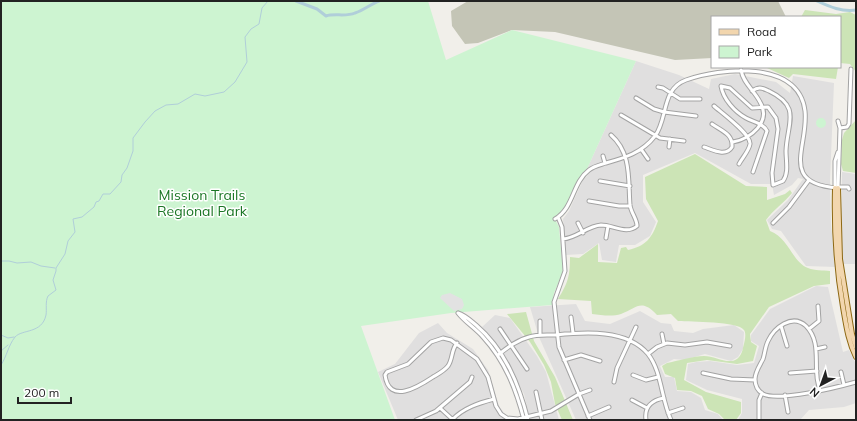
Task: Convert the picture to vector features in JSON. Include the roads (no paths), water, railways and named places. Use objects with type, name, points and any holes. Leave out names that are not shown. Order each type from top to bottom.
[{"type":"main road","points":[[837,188],[834,219],[837,263],[848,336],[856,357]]},
{"type":"main road","points":[[837,188],[838,236],[842,276],[852,334],[856,347]]},
{"type":"main road","points":[[837,263],[839,264],[842,276]]},
{"type":"street","points":[[840,128],[847,127],[849,124],[851,69]]},
{"type":"street","points":[[733,142],[748,137],[757,130],[760,124],[762,107],[744,81],[741,70]]},
{"type":"street","points":[[590,420],[559,348],[554,302],[565,271],[562,227],[557,218],[567,208],[584,175],[595,166],[626,157],[642,149],[655,135],[670,93],[676,86],[686,80],[741,70],[768,73],[780,78],[794,88],[801,98],[805,110],[800,157],[801,165],[809,180],[822,187],[848,187],[849,189]]},
{"type":"street","points":[[752,91],[756,88],[762,88],[778,95],[786,103],[792,120],[786,149],[786,174],[783,181],[773,185],[772,173],[778,133],[777,121],[768,107],[754,109],[749,107],[730,88],[721,86],[726,99],[741,115],[765,127],[766,134],[753,172]]},
{"type":"street","points":[[658,87],[663,88],[680,99],[700,100]]},
{"type":"street","points":[[636,98],[654,109],[664,112],[696,116]]},
{"type":"street","points":[[714,106],[748,137],[749,146],[739,164]]},
{"type":"street","points":[[621,115],[655,135],[684,141]]},
{"type":"street","points":[[837,188],[836,161],[839,150],[840,128],[838,122]]},
{"type":"street","points":[[704,147],[723,153],[728,152],[732,148],[733,142],[730,135],[712,124]]},
{"type":"street","points":[[563,239],[583,233],[599,225],[626,230],[636,228],[637,224],[630,206],[630,186],[626,157],[620,144],[611,135]]},
{"type":"street","points":[[669,147],[670,139]]},
{"type":"street","points":[[642,149],[648,159]]},
{"type":"street","points":[[603,156],[605,164]]},
{"type":"street","points":[[773,222],[789,207],[809,180]]},
{"type":"street","points":[[600,181],[630,186]]},
{"type":"street","points":[[588,201],[603,202],[619,206],[630,206]]},
{"type":"street","points":[[578,223],[583,233]]},
{"type":"street","points":[[606,238],[608,226]]},
{"type":"street","points":[[809,330],[819,321],[818,306]]},
{"type":"street","points":[[499,354],[458,313],[462,314],[479,328],[499,354],[519,389],[526,419]]},
{"type":"street","points":[[571,317],[573,333]]},
{"type":"street","points":[[540,321],[540,335]]},
{"type":"street","points":[[820,391],[816,371],[816,349],[809,330],[803,324],[795,321],[786,322],[771,335],[767,343],[755,380],[758,389],[762,393],[768,396],[820,391],[856,382]]},
{"type":"street","points":[[781,326],[787,346]]},
{"type":"street","points":[[614,382],[617,368],[636,327]]},
{"type":"street","points":[[500,329],[527,369]]},
{"type":"street","points":[[499,354],[525,338],[540,335],[573,333],[618,337],[630,340],[648,354],[654,364],[671,420]]},
{"type":"street","points":[[662,334],[664,344]]},
{"type":"street","points":[[457,343],[452,351],[447,367],[414,388],[402,392],[393,390],[387,384],[385,377],[387,372],[402,367],[414,359],[431,342],[443,338],[457,343],[472,354],[484,367],[498,410],[507,418],[526,419],[551,411],[579,394],[590,390]]},
{"type":"street","points":[[648,354],[664,344],[685,345],[707,342],[730,346]]},
{"type":"street","points":[[816,349],[825,347]]},
{"type":"street","points":[[564,360],[581,355],[600,361]]},
{"type":"street","points":[[790,373],[816,371]]},
{"type":"street","points":[[841,372],[844,385]]},
{"type":"street","points":[[703,373],[731,379],[755,380]]},
{"type":"street","points":[[633,375],[646,380],[658,377]]},
{"type":"street","points":[[416,420],[440,408],[470,382],[472,377]]},
{"type":"street","points":[[536,392],[542,420]]},
{"type":"street","points":[[759,420],[759,400],[762,393]]},
{"type":"street","points":[[785,395],[788,412]]},
{"type":"street","points":[[646,420],[647,408],[657,399],[664,398]]},
{"type":"street","points":[[440,408],[452,420],[461,412],[478,404],[494,399]]},
{"type":"street","points":[[632,400],[647,408]]},
{"type":"street","points":[[588,416],[609,407]]},
{"type":"street","points":[[668,413],[683,408]]},
{"type":"waterway","points":[[1,365],[15,337],[36,328],[44,321],[46,315],[47,298],[56,290],[53,280],[56,268],[65,254],[68,241],[75,232],[73,219],[82,217],[94,207],[96,202],[99,201],[103,194],[110,194],[121,182],[122,175],[127,168],[133,151],[133,138],[155,111],[166,105],[178,104],[195,94],[205,96],[224,92],[235,82],[247,62],[245,37],[251,29],[259,24],[262,8],[268,1]]},
{"type":"waterway","points":[[296,1],[317,9],[326,16],[351,14],[379,1]]},
{"type":"waterway","points":[[817,1],[841,10],[856,10]]},
{"type":"waterway","points":[[1,261],[17,263],[31,262],[41,266],[55,268]]},
{"type":"waterway","points":[[1,335],[8,338],[14,337]]},
{"type":"waterway","points":[[1,351],[8,345]]},
{"type":"park label","name":"Mission Trails Regional Park","points":[[202,204]]}]
